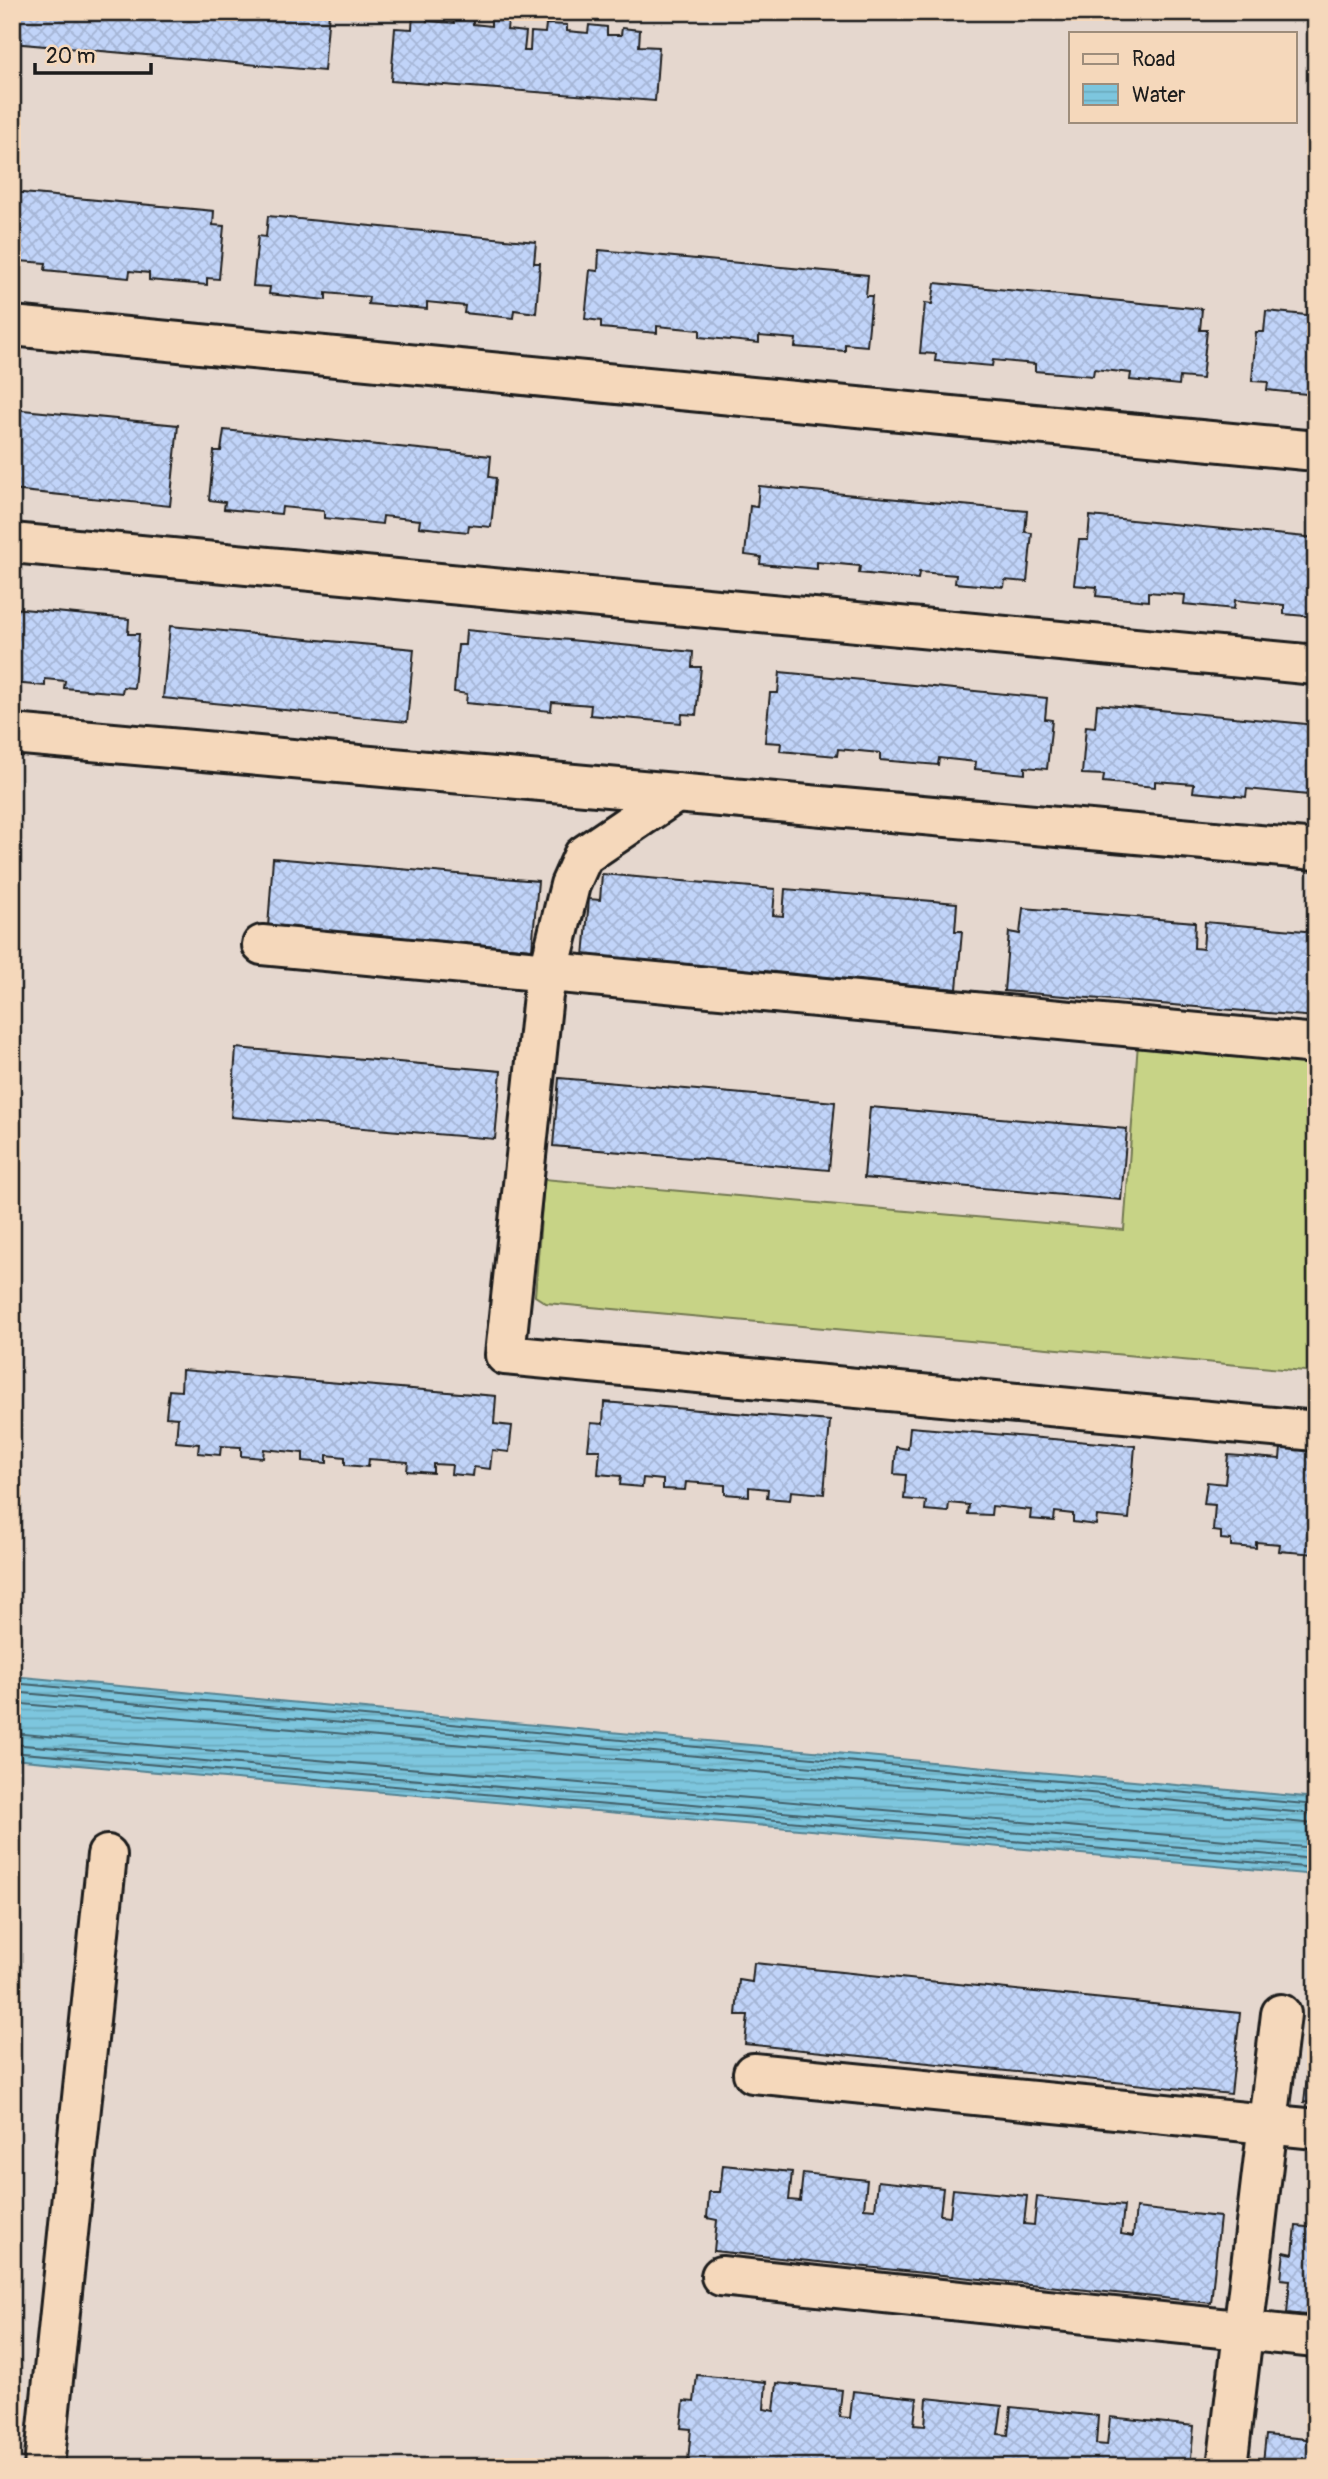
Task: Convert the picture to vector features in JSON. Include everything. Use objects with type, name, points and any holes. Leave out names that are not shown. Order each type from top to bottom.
[{"type":"street","points":[[12,326],[1316,451]]},
{"type":"street","points":[[12,543],[1316,665]]},
{"type":"street","points":[[12,734],[1316,850]]},
{"type":"street","points":[[676,793],[583,856],[570,885],[543,995],[505,1355],[1316,1431]]},
{"type":"street","points":[[262,946],[1316,1044]]},
{"type":"street","points":[[44,2467],[107,1855]]},
{"type":"street","points":[[1227,2467],[1281,2014]]},
{"type":"street","points":[[752,2073],[1316,2129]]},
{"type":"street","points":[[721,2276],[1316,2338]]},
{"type":"green space","points":[[1138,1043],[1290,1057],[1316,1068],[1316,1372],[546,1303],[535,1296],[544,1179],[1124,1230]]},
{"type":"water","points":[[12,1676],[1316,1798],[1316,1875],[12,1759]]},
{"type":"building","points":[[12,12],[140,12],[139,20],[150,20],[151,12],[329,12],[324,71],[12,43]]},
{"type":"building","points":[[413,14],[428,14],[427,21],[454,23],[454,16],[473,17],[473,24],[491,26],[491,20],[508,21],[507,30],[526,32],[524,51],[530,51],[531,32],[545,33],[546,24],[567,25],[567,31],[588,33],[589,25],[607,27],[607,35],[621,35],[622,28],[640,30],[639,46],[659,47],[655,101],[391,81],[395,28],[412,29]]},
{"type":"building","points":[[12,192],[214,211],[213,225],[224,226],[219,279],[207,278],[207,285],[149,280],[149,273],[130,271],[129,278],[45,270],[46,263],[19,261],[18,267],[12,266]]},
{"type":"building","points":[[268,216],[536,242],[534,263],[540,263],[536,313],[514,310],[513,318],[464,313],[465,306],[427,302],[427,309],[368,304],[369,297],[326,293],[326,300],[269,294],[270,287],[253,286],[258,236],[266,237]]},
{"type":"building","points":[[599,250],[868,275],[866,296],[872,296],[867,346],[845,344],[845,351],[795,347],[796,339],[759,336],[759,343],[700,337],[700,330],[657,326],[657,333],[601,328],[601,321],[585,319],[590,270],[598,271]]},
{"type":"building","points":[[935,283],[1202,309],[1200,330],[1207,330],[1202,379],[1180,377],[1179,385],[1130,380],[1131,373],[1094,369],[1093,376],[1035,371],[1035,364],[993,360],[992,366],[935,361],[936,354],[920,353],[925,303],[932,304]]},
{"type":"building","points":[[1266,311],[1316,316],[1316,395],[1267,390],[1268,382],[1252,381],[1256,332],[1264,332]]},
{"type":"building","points":[[12,409],[178,425],[170,506],[12,490]]},
{"type":"building","points":[[224,430],[491,456],[489,477],[496,478],[491,527],[469,525],[468,532],[419,527],[420,520],[383,516],[382,524],[324,518],[324,511],[282,507],[281,514],[224,509],[225,502],[209,500],[214,451],[221,451]]},
{"type":"building","points":[[759,486],[1027,511],[1025,532],[1032,533],[1027,582],[1005,580],[1004,587],[955,583],[956,575],[919,572],[918,579],[859,573],[860,566],[817,562],[817,569],[760,564],[761,557],[745,555],[750,506],[757,507]]},
{"type":"building","points":[[1090,516],[1316,538],[1316,617],[1284,614],[1284,605],[1235,600],[1234,609],[1184,604],[1185,595],[1148,592],[1148,601],[1096,596],[1097,587],[1074,585],[1079,540],[1088,540]]},
{"type":"building","points":[[12,608],[129,619],[128,634],[139,634],[134,688],[123,687],[122,693],[64,688],[65,681],[45,679],[45,686],[12,683]]},
{"type":"building","points":[[170,626],[414,649],[407,722],[163,698]]},
{"type":"building","points":[[466,630],[693,652],[692,667],[701,667],[696,715],[682,714],[681,723],[590,715],[591,705],[552,702],[551,711],[466,703],[467,694],[454,692],[458,645],[465,645]]},
{"type":"building","points":[[780,672],[1047,698],[1045,719],[1052,720],[1047,769],[1025,767],[1025,774],[975,769],[976,762],[939,758],[938,765],[880,760],[880,753],[838,749],[837,756],[780,751],[781,743],[765,742],[770,693],[778,693]]},
{"type":"building","points":[[1097,704],[1316,725],[1316,803],[1307,802],[1308,795],[1247,789],[1246,797],[1193,792],[1194,784],[1155,781],[1155,787],[1103,782],[1104,775],[1082,774],[1086,726],[1095,727]]},
{"type":"building","points":[[273,858],[538,881],[532,949],[268,927]]},
{"type":"building","points":[[602,874],[775,889],[773,915],[783,916],[785,889],[957,903],[955,931],[962,931],[957,989],[584,957],[589,899],[600,900]]},
{"type":"building","points":[[1023,908],[1195,922],[1194,948],[1203,949],[1205,922],[1316,932],[1316,1017],[1004,991],[1009,932],[1020,934]]},
{"type":"building","points":[[236,1048],[501,1071],[495,1139],[231,1117]]},
{"type":"building","points":[[559,1078],[835,1102],[829,1170],[553,1146]]},
{"type":"building","points":[[870,1107],[1127,1129],[1121,1200],[864,1178]]},
{"type":"building","points":[[182,1370],[496,1396],[494,1424],[512,1426],[509,1452],[492,1450],[490,1469],[474,1467],[473,1476],[451,1474],[452,1465],[433,1464],[433,1473],[407,1471],[408,1462],[369,1459],[368,1467],[345,1465],[345,1457],[327,1455],[327,1463],[303,1461],[303,1453],[264,1449],[263,1458],[241,1456],[241,1447],[221,1446],[220,1455],[198,1453],[199,1444],[176,1442],[178,1418],[166,1417],[169,1390],[181,1391]]},
{"type":"building","points":[[604,1402],[830,1421],[824,1494],[791,1491],[790,1500],[767,1498],[768,1489],[749,1487],[749,1496],[725,1494],[725,1485],[686,1482],[685,1490],[663,1489],[663,1480],[643,1478],[642,1487],[620,1485],[621,1476],[598,1474],[600,1450],[588,1450],[591,1423],[603,1424]]},
{"type":"building","points":[[910,1427],[1135,1446],[1129,1519],[1097,1516],[1096,1525],[1073,1522],[1073,1514],[1055,1512],[1054,1521],[1030,1519],[1031,1510],[992,1506],[991,1515],[968,1514],[969,1505],[949,1503],[948,1512],[925,1510],[926,1501],[904,1499],[906,1475],[894,1474],[896,1447],[908,1449]]},
{"type":"building","points":[[1281,1448],[1316,1450],[1316,1554],[1279,1551],[1280,1544],[1256,1542],[1256,1548],[1231,1546],[1231,1540],[1221,1539],[1221,1532],[1213,1531],[1215,1505],[1204,1504],[1207,1482],[1225,1484],[1228,1455],[1280,1459]]},
{"type":"building","points":[[754,1963],[1240,2013],[1231,2094],[745,2044],[748,2015],[736,2015],[739,1980],[752,1982]]},
{"type":"building","points":[[1313,2024],[1316,2025],[1316,2103],[1304,2102]]},
{"type":"building","points":[[723,2165],[792,2172],[789,2200],[800,2201],[803,2173],[867,2180],[864,2208],[875,2209],[878,2181],[943,2188],[940,2215],[950,2216],[953,2189],[1027,2196],[1024,2224],[1034,2225],[1037,2197],[1124,2206],[1121,2234],[1133,2236],[1136,2208],[1220,2217],[1211,2303],[714,2251],[717,2220],[707,2218],[709,2192],[720,2192]]},
{"type":"building","points":[[1296,2226],[1316,2228],[1316,2316],[1287,2313],[1290,2280],[1281,2279],[1284,2252],[1293,2254]]},
{"type":"building","points":[[697,2375],[766,2382],[764,2409],[774,2411],[777,2383],[842,2390],[839,2417],[850,2418],[853,2391],[917,2398],[914,2425],[925,2426],[927,2398],[1002,2406],[998,2434],[1008,2435],[1011,2407],[1098,2416],[1096,2444],[1107,2445],[1110,2417],[1194,2426],[1190,2467],[743,2467],[688,2461],[691,2429],[681,2428],[684,2401],[694,2402]]},
{"type":"building","points":[[1266,2435],[1316,2440],[1316,2467],[1253,2467],[1253,2461],[1263,2462]]}]
